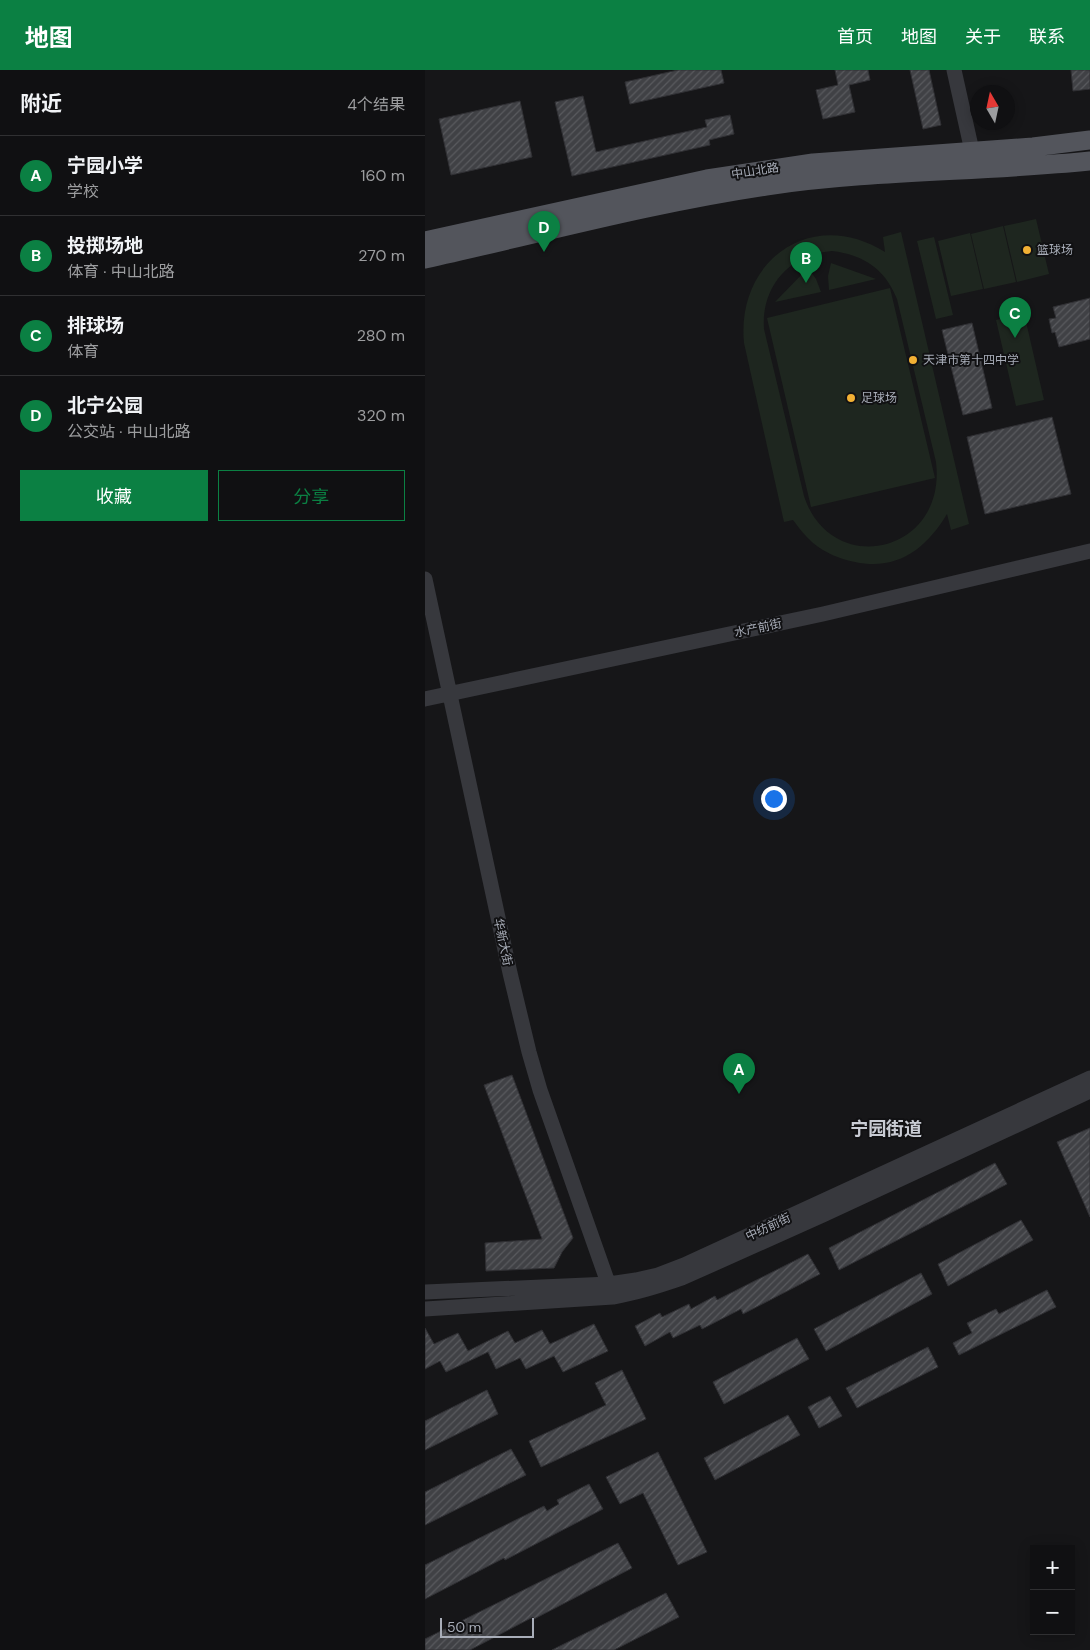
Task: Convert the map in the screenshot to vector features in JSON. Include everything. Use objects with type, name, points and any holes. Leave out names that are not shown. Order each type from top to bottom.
[{"type":"main road","name":"中山北路","points":[[425,241],[738,173],[813,163],[1061,144],[1090,140]]},
{"type":"main road","name":"中山北路","points":[[425,259],[649,207],[767,186],[854,176],[1056,164],[1090,160]]},
{"type":"street","points":[[954,70],[972,151]]},
{"type":"street","name":"水产前街","points":[[425,699],[823,614],[1090,551]]},
{"type":"street","name":"华新大街","points":[[425,579],[508,965],[529,1052],[543,1098],[611,1290]]},
{"type":"street","name":"中纺前街","points":[[425,1292],[611,1290],[636,1280],[659,1275],[1090,1078]]},
{"type":"street","points":[[425,1309],[611,1290],[639,1292],[682,1278],[1090,1091]]},
{"type":"shaded area","name":"篮球场","points":[[1036,219],[1049,274],[1017,282],[1004,226]]},
{"type":"shaded area","name":"篮球场","points":[[1003,226],[1016,282],[984,289],[971,234]]},
{"type":"shaded area","points":[[901,232],[969,524],[951,530],[947,514],[930,538],[920,547],[897,560],[870,564],[849,561],[828,553],[810,540],[793,520],[784,522],[744,343],[745,313],[752,287],[766,266],[784,249],[806,239],[831,235],[858,239],[885,252],[883,237]],"holes":[[[832,251],[843,253],[872,265],[886,279],[897,299],[936,462],[935,493],[924,518],[906,535],[884,545],[861,546],[838,539],[818,522],[804,496],[764,329],[764,313],[767,299],[781,275],[803,258],[817,253]]]},
{"type":"shaded area","points":[[970,233],[983,289],[951,296],[938,241]]},
{"type":"shaded area","points":[[934,237],[953,315],[936,319],[917,241]]},
{"type":"shaded area","points":[[831,263],[876,279],[829,290],[828,276]]},
{"type":"shaded area","points":[[808,268],[816,279],[821,292],[775,302]]},
{"type":"shaded area","name":"足球场","points":[[890,288],[935,478],[811,507],[767,318]]},
{"type":"shaded area","points":[[1024,313],[1044,400],[1016,406],[996,320]]},
{"type":"building","points":[[678,70],[721,70],[724,83],[630,104],[625,82]]},
{"type":"building","points":[[835,70],[868,70],[870,80],[849,85],[855,112],[823,119],[816,90],[838,85]]},
{"type":"building","points":[[910,70],[929,70],[941,125],[923,129]]},
{"type":"building","points":[[1071,70],[1090,70],[1090,89],[1073,91]]},
{"type":"building","points":[[583,96],[596,152],[707,127],[705,120],[730,115],[734,134],[709,140],[710,145],[572,176],[555,102]]},
{"type":"building","points":[[520,101],[532,157],[451,175],[439,119]]},
{"type":"building","points":[[1090,298],[1090,339],[1059,347],[1055,332],[1052,333],[1049,319],[1056,318],[1053,307]]},
{"type":"building","points":[[972,323],[992,408],[963,415],[942,330]]},
{"type":"building","points":[[1052,417],[1071,494],[985,514],[967,437]]},
{"type":"building","points":[[512,1075],[573,1238],[562,1252],[554,1268],[486,1271],[485,1243],[542,1239],[484,1085]]},
{"type":"building","points":[[1090,1128],[1090,1217],[1057,1142]]},
{"type":"building","points":[[995,1163],[1007,1184],[839,1270],[829,1248]]},
{"type":"building","points":[[1021,1220],[1033,1240],[948,1286],[938,1264]]},
{"type":"building","points":[[808,1254],[820,1274],[743,1314],[741,1309],[702,1329],[700,1325],[673,1338],[670,1332],[645,1346],[635,1326],[660,1313],[662,1317],[689,1304],[691,1309],[715,1296],[717,1300]]},
{"type":"building","points":[[921,1273],[932,1294],[826,1351],[814,1329]]},
{"type":"building","points":[[1047,1290],[1056,1307],[959,1355],[953,1343],[972,1333],[967,1323],[996,1309],[999,1314]]},
{"type":"building","points":[[594,1324],[608,1351],[563,1372],[554,1356],[526,1369],[520,1358],[496,1369],[488,1352],[446,1372],[440,1361],[425,1369],[425,1328],[434,1344],[458,1333],[468,1351],[508,1331],[515,1343],[542,1330],[550,1344]]},
{"type":"building","points":[[797,1338],[809,1359],[724,1404],[713,1382]]},
{"type":"building","points":[[928,1347],[938,1367],[857,1408],[846,1388]]},
{"type":"building","points":[[622,1370],[646,1419],[541,1467],[529,1441],[606,1405],[595,1383]]},
{"type":"building","points":[[487,1390],[498,1414],[425,1450],[425,1421]]},
{"type":"building","points":[[830,1396],[842,1416],[819,1428],[808,1407]]},
{"type":"building","points":[[788,1415],[800,1435],[715,1480],[704,1458]]},
{"type":"building","points":[[511,1449],[526,1475],[425,1525],[425,1492]]},
{"type":"building","points":[[658,1452],[707,1552],[678,1565],[643,1493],[620,1504],[606,1477]]},
{"type":"building","points":[[589,1484],[603,1509],[425,1599],[425,1565],[544,1506],[547,1511],[559,1504],[557,1500]]},
{"type":"building","points":[[618,1543],[632,1568],[470,1650],[425,1650],[425,1639]]},
{"type":"building","points":[[666,1593],[679,1617],[614,1650],[552,1650]]},
{"type":"place","name":"篮球场","points":[[1027,250]]},
{"type":"place","name":"北宁公园","points":[[544,252]]},
{"type":"place","name":"投掷场地","points":[[806,283]]},
{"type":"place","name":"排球场","points":[[1015,338]]},
{"type":"place","name":"天津市第十四中学","points":[[913,360]]},
{"type":"place","name":"足球场","points":[[851,398]]},
{"type":"place","name":"宁园小学","points":[[739,1094]]},
{"type":"district","name":"宁园街道","points":[[886,1129]]}]
